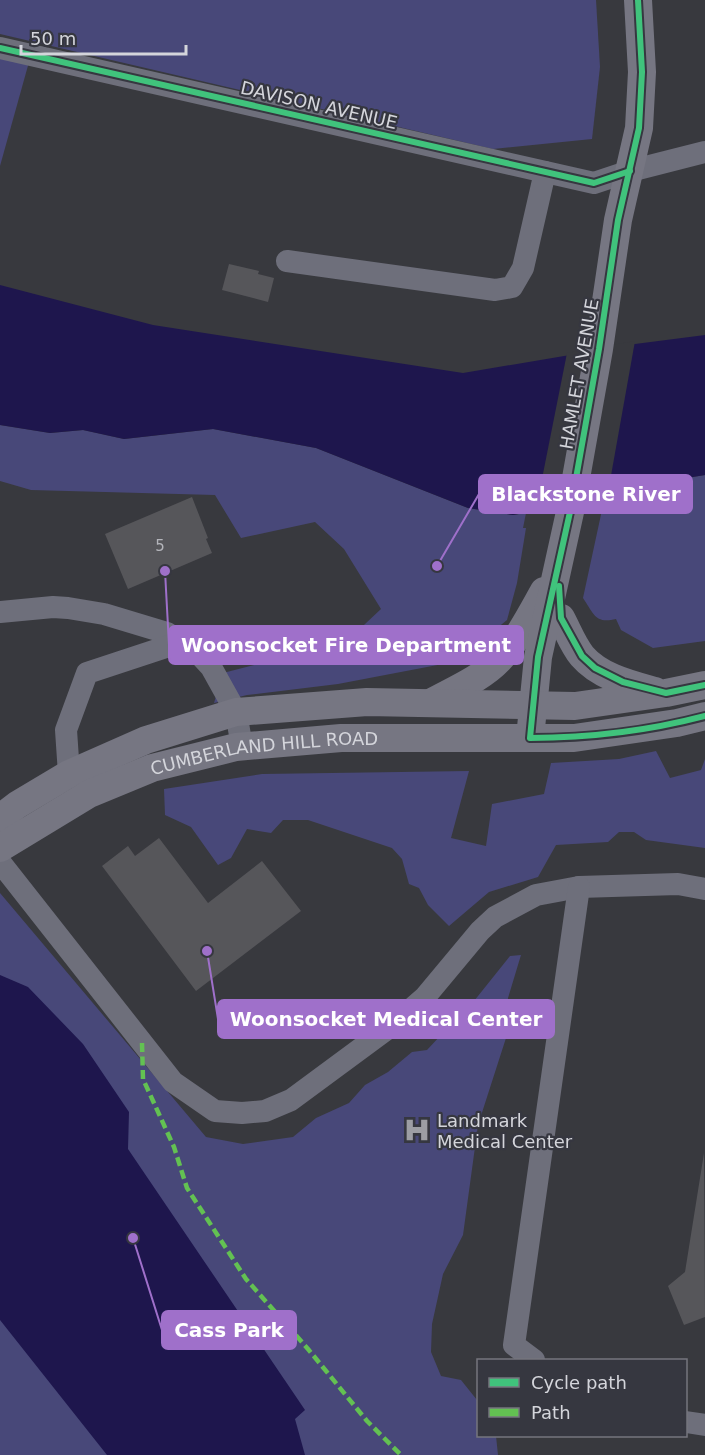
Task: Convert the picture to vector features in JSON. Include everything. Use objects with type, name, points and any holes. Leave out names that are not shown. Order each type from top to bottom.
[{"type":"main road","points":[[630,171],[639,128],[641,94],[638,0]]},
{"type":"main road","name":"HAMLET AVENUE","points":[[540,738],[542,706],[538,657],[570,512],[599,349],[618,220],[630,171]]},
{"type":"main road","points":[[432,702],[497,662],[515,640],[558,568]]},
{"type":"main road","name":"HAMLET AVENUE","points":[[542,706],[561,618],[558,568]]},
{"type":"main road","points":[[561,618],[582,656],[595,668],[623,682],[666,693]]},
{"type":"main road","name":"CUMBERLAND HILL ROAD","points":[[0,818],[17,805],[69,774],[146,740],[236,712],[367,702],[575,706],[705,685]]},
{"type":"main road","name":"CUMBERLAND HILL ROAD","points":[[0,848],[89,794],[152,768],[242,747],[341,738],[540,738],[612,733],[677,723],[705,716]]},
{"type":"street","name":"DAVISON AVENUE","points":[[0,48],[594,183],[630,171],[705,152]]},
{"type":"street","points":[[287,261],[495,290],[512,287],[523,268],[545,172]]},
{"type":"street","points":[[0,612],[31,608],[68,608],[104,614],[167,633],[199,654],[211,667],[236,712],[242,747]]},
{"type":"street","points":[[69,774],[66,730],[87,673],[181,642]]},
{"type":"street","points":[[0,862],[173,1082],[215,1111],[242,1113],[265,1111],[291,1100],[402,1018],[425,997],[480,931],[495,917],[536,895],[579,887],[678,884],[705,889]]},
{"type":"street","points":[[533,1359],[514,1345],[579,887]]},
{"type":"street","points":[[687,1422],[705,1425]]},
{"type":"shaded area","points":[[0,0],[596,0],[600,67],[592,139],[493,149],[0,34]]},
{"type":"shaded area","points":[[0,56],[29,62],[0,166]]},
{"type":"shaded area","points":[[0,285],[153,325],[463,373],[635,344],[705,335],[705,475],[513,515],[468,508],[316,448],[213,429],[124,439],[83,430],[50,433],[0,425]]},
{"type":"shaded area","points":[[0,425],[50,433],[83,430],[124,439],[213,429],[316,448],[468,508],[513,515],[526,513],[523,528],[526,528],[517,583],[507,620],[480,642],[448,663],[338,684],[247,695],[214,703],[223,673],[289,656],[333,654],[381,609],[344,549],[315,522],[241,538],[215,495],[31,490],[0,481]]},
{"type":"shaded area","points":[[705,475],[705,641],[653,648],[621,630],[616,619],[599,619],[583,598],[605,496]]},
{"type":"shaded area","points":[[656,751],[670,778],[701,770],[705,759],[705,848],[646,840],[634,832],[619,832],[608,842],[556,845],[538,877],[489,892],[449,926],[428,905],[419,888],[409,884],[402,859],[392,848],[308,820],[283,820],[271,833],[247,829],[231,858],[218,865],[191,827],[165,815],[164,789],[262,774],[469,771],[451,838],[486,846],[492,804],[544,794],[551,763],[619,759]]},
{"type":"shaded area","points":[[0,893],[206,1137],[243,1144],[293,1137],[316,1118],[349,1103],[365,1085],[388,1072],[412,1052],[427,1050],[441,1035],[459,1032],[471,1015],[470,1006],[510,956],[521,955],[508,998],[506,1038],[478,1125],[463,1235],[443,1274],[432,1324],[431,1352],[441,1376],[461,1380],[477,1400],[477,1437],[496,1437],[498,1455],[0,1455]]},
{"type":"shaded area","points":[[0,975],[28,987],[83,1044],[129,1112],[128,1149],[305,1410],[295,1419],[305,1455],[107,1455],[0,1320]]},
{"type":"pier","points":[[635,341],[607,498],[535,514],[567,353]]},
{"type":"building","points":[[229,264],[259,271],[258,274],[274,278],[268,302],[222,290]]},
{"type":"building","points":[[192,497],[212,553],[128,589],[105,534]]},
{"type":"building","points":[[159,838],[208,903],[262,861],[301,911],[196,991],[102,866],[128,846],[135,856]]},
{"type":"building","points":[[704,1153],[705,1317],[684,1325],[668,1286],[685,1272]]},
{"type":"marked path","points":[[142,1043],[143,1079],[174,1147],[187,1188],[246,1279],[367,1421],[401,1455]]},
{"type":"cycle path","points":[[638,0],[642,72],[639,128],[618,220],[599,349],[570,512],[538,657],[530,738],[618,733],[705,716]]},
{"type":"cycle path","points":[[0,48],[594,183],[630,171]]},
{"type":"cycle path","points":[[559,586],[561,618],[582,656],[595,668],[623,682],[666,693],[705,685]]},
{"type":"place","name":"Blackstone River","points":[[437,566]]},
{"type":"place","name":"Woonsocket Fire Department","points":[[165,571]]},
{"type":"place","name":"Woonsocket Medical Center","points":[[207,951]]},
{"type":"place","name":"Landmark Medical Center","points":[[417,1130]]},
{"type":"place","name":"Cass Park","points":[[133,1238]]}]
